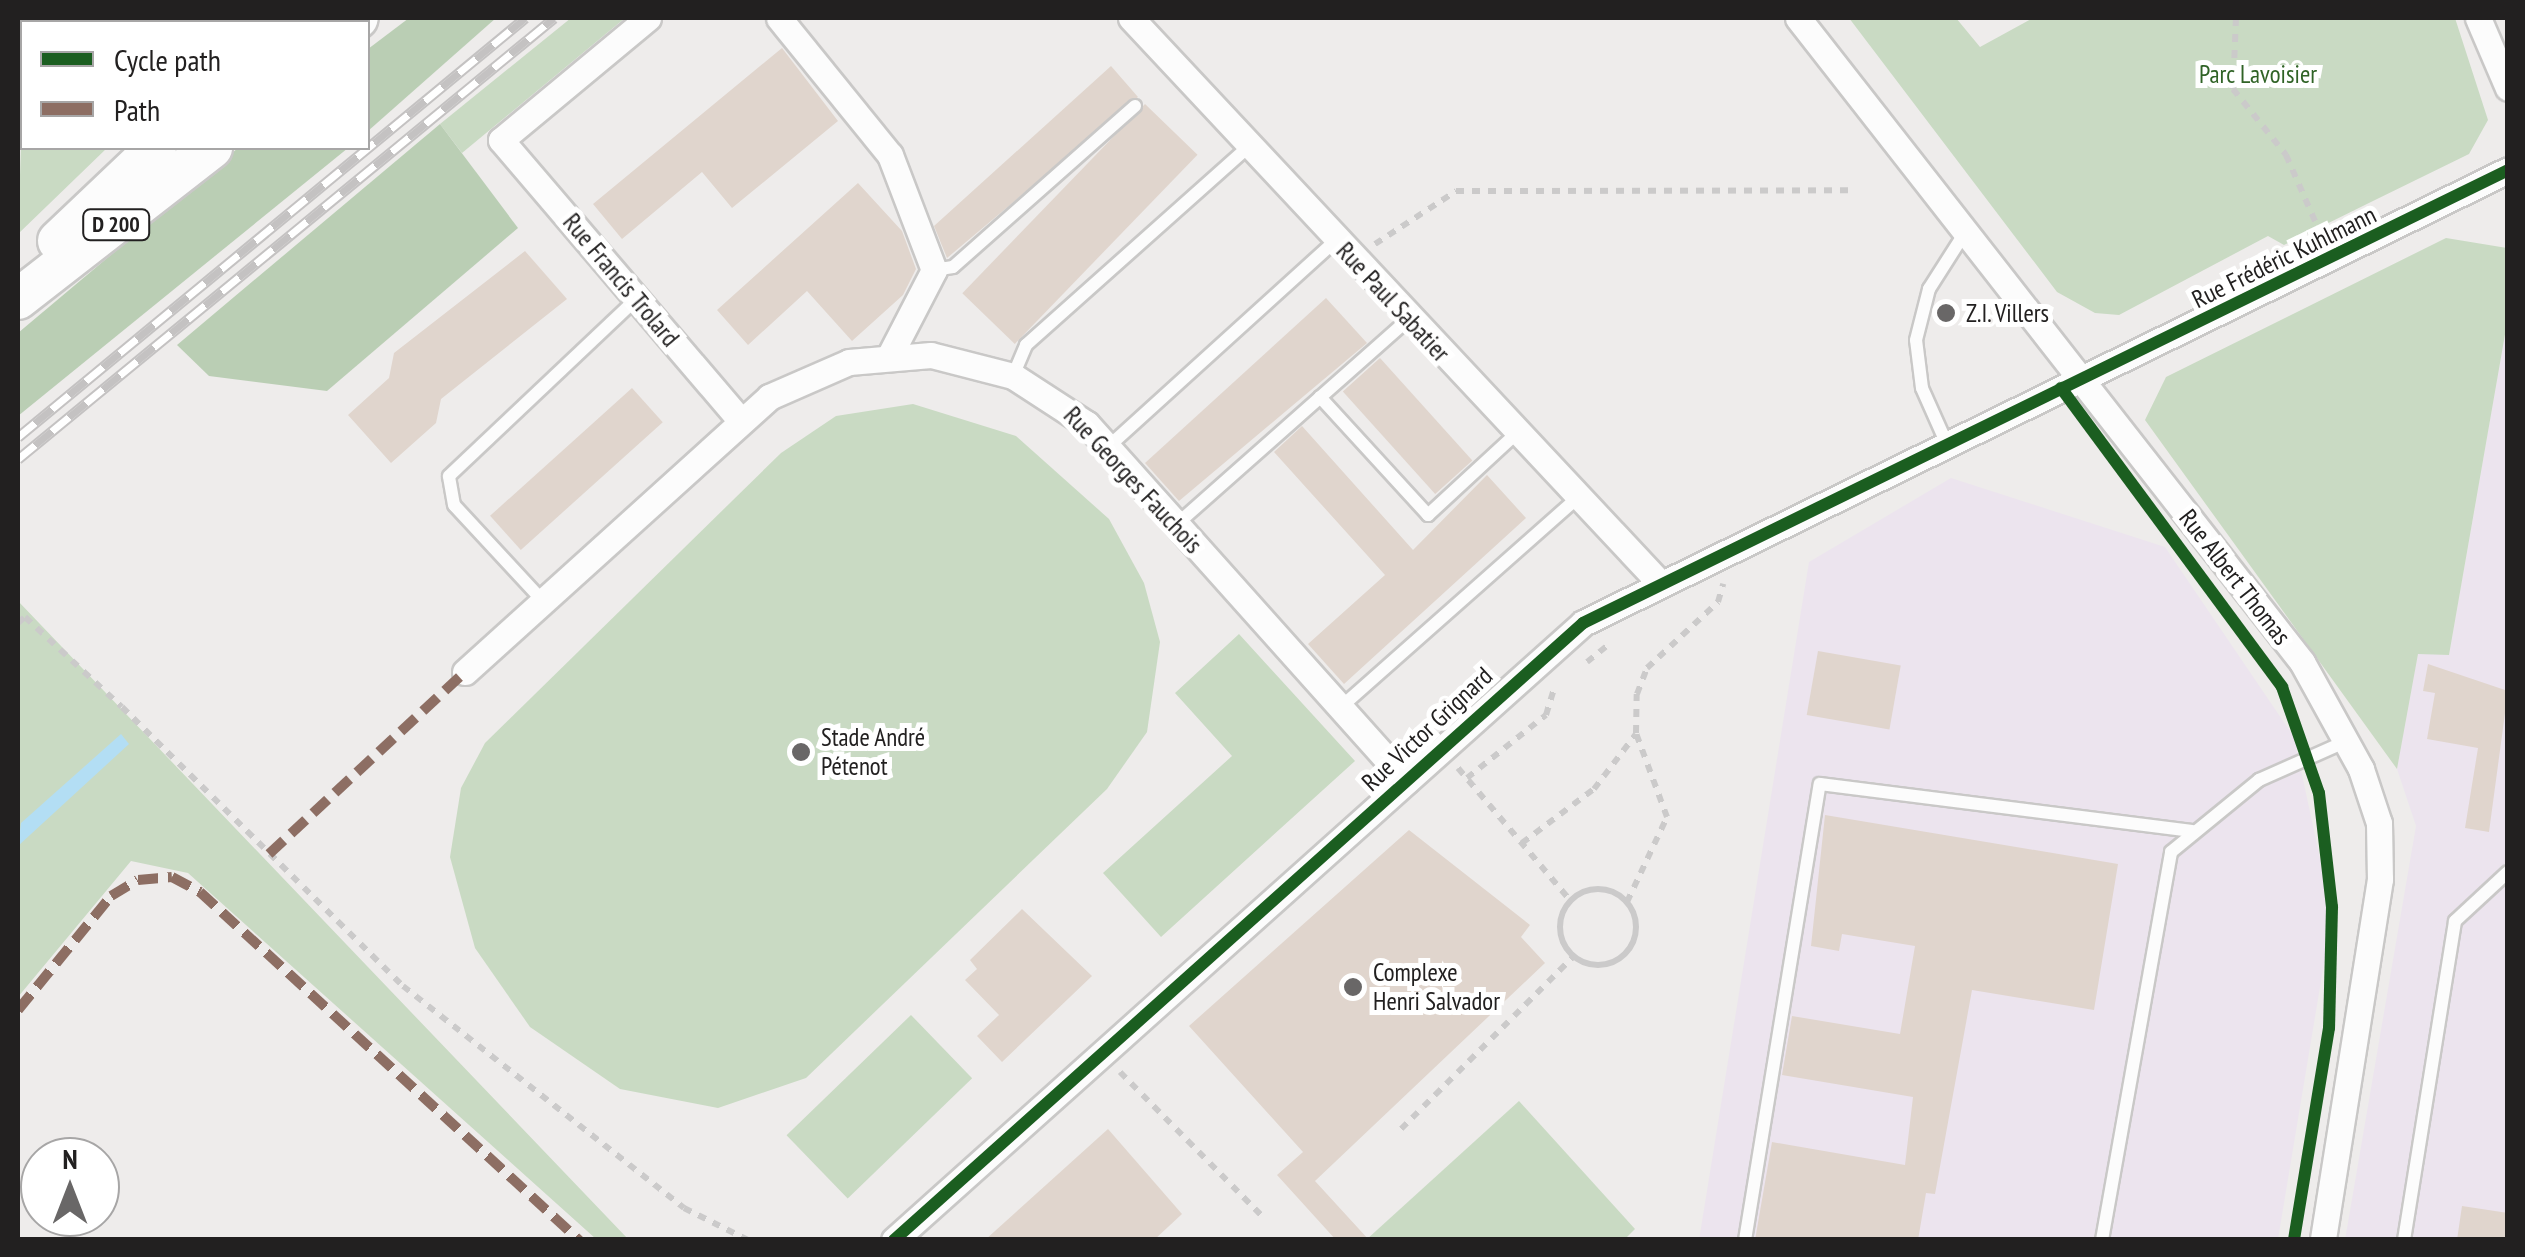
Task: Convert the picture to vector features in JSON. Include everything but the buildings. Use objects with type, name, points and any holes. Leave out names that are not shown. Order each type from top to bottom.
[{"type":"main road","name":"D 200","points":[[18,280],[154,150]]},
{"type":"main road","name":"D 200","points":[[18,299],[209,150]]},
{"type":"street","name":"Rue Francis Trolard","points":[[648,18],[501,140],[740,420]]},
{"type":"street","points":[[779,18],[890,155],[934,270],[890,355]]},
{"type":"street","name":"Rue Paul Sabatier","points":[[1131,18],[1335,241],[1659,582]]},
{"type":"street","name":"Rue Albert Thomas","points":[[1798,18],[2078,381],[2302,662],[2349,740],[2375,807],[2380,879],[2323,1240]]},
{"type":"street","points":[[2478,18],[2508,88]]},
{"type":"street","name":"Rue Frédéric Kuhlmann","points":[[2078,381],[2508,170]]},
{"type":"street","name":"Rue Georges Fauchois","points":[[465,672],[740,420],[808,375],[890,355],[954,358],[1013,376],[1108,447],[1406,781]]},
{"type":"street","name":"Rue Victor Grignard","points":[[894,1240],[1582,623],[1659,582],[2078,381]]},
{"type":"lane","points":[[934,270],[953,266],[1135,106]]},
{"type":"lane","points":[[1013,376],[1026,345],[1249,146]]},
{"type":"lane","points":[[1946,442],[1922,388],[1916,340],[1929,289],[1964,234]]},
{"type":"lane","points":[[1108,447],[1335,241]]},
{"type":"lane","points":[[542,600],[454,506],[449,476],[636,299]]},
{"type":"lane","points":[[1176,524],[1409,319]]},
{"type":"lane","points":[[1320,397],[1428,514],[1517,433]]},
{"type":"lane","points":[[1341,707],[1578,497]]},
{"type":"lane","points":[[2102,1240],[2171,852],[2259,780],[2349,740]]},
{"type":"lane","points":[[1745,1240],[1820,784],[2192,831]]},
{"type":"lane","points":[[2404,1240],[2455,921],[2508,872]]},
{"type":"path","points":[[2236,18],[2234,89],[2286,155],[2322,226],[2310,232]]},
{"type":"path","points":[[1354,261],[1456,191],[1848,190]]},
{"type":"path","points":[[1522,843],[1594,790],[1636,734],[1647,668],[1718,602],[1724,574],[1708,583]]},
{"type":"path","points":[[18,623],[25,617],[122,707],[403,986],[684,1208],[748,1240]]},
{"type":"path","points":[[1582,666],[1612,641]]},
{"type":"path","points":[[1467,778],[1546,715],[1551,692],[1566,679]]},
{"type":"path","points":[[1627,902],[1667,817],[1636,734]]},
{"type":"path","points":[[1440,748],[1570,900]]},
{"type":"path","points":[[1606,889],[1627,902],[1636,925],[1630,949],[1609,964],[1574,957],[1560,923],[1570,900],[1606,889]]},
{"type":"path","points":[[1401,1129],[1574,957]]},
{"type":"path","points":[[1102,1053],[1261,1216]]},
{"type":"shaded area","points":[[2507,323],[2507,1239],[2345,1240],[2416,826],[2397,769],[2418,653],[2449,655]]},
{"type":"shaded area","points":[[1951,478],[2165,547],[2294,737],[2332,915],[2278,1239],[1699,1240],[1809,562]]},
{"type":"green space","points":[[409,18],[496,18],[370,129],[370,47]]},
{"type":"green space","points":[[571,18],[625,18],[462,153],[440,124]]},
{"type":"green space","name":"Parc Lavoisier","points":[[1849,18],[1956,18],[1980,47],[2033,18],[2455,18],[2488,120],[2469,154],[2284,245],[2268,236],[2119,315],[2095,313],[2057,292]]},
{"type":"green space","points":[[440,124],[518,228],[327,391],[209,376],[177,345]]},
{"type":"green space","points":[[21,150],[105,150],[18,234]]},
{"type":"green space","points":[[236,150],[346,150],[18,416],[18,333]]},
{"type":"green space","points":[[2446,238],[2507,248],[2507,323],[2449,655],[2418,654],[2397,769],[2145,420],[2166,377]]},
{"type":"green space","points":[[913,404],[1016,436],[1109,519],[1144,583],[1160,642],[1147,732],[1107,789],[806,1078],[718,1108],[620,1089],[530,1027],[475,948],[450,857],[461,788],[485,743],[781,453],[836,416]]},
{"type":"green space","points":[[18,601],[628,1239],[596,1239],[188,873],[131,861],[18,997]]},
{"type":"green space","points":[[1239,634],[1355,761],[1161,937],[1103,873],[1232,756],[1175,693]]},
{"type":"green space","points":[[911,1015],[972,1078],[848,1198],[787,1135]]},
{"type":"green space","points":[[1519,1101],[1635,1229],[1624,1240],[1366,1240]]},
{"type":"water","points":[[121,734],[129,744],[18,846],[21,823]]},
{"type":"railway","points":[[370,146],[525,18]]},
{"type":"railway","points":[[18,459],[554,18]]},
{"type":"railway","points":[[18,437],[365,150]]},
{"type":"marked path","points":[[269,854],[465,672]]},
{"type":"marked path","points":[[18,1010],[111,896],[138,880],[172,877],[200,892],[579,1240]]},
{"type":"cycle path","points":[[894,1240],[1583,623],[2508,170]]},
{"type":"cycle path","points":[[2061,388],[2282,687],[2319,793],[2332,907],[2329,1028],[2294,1240]]},
{"type":"place","name":"Z.I. Villers","points":[[1946,313]]},
{"type":"place","name":"Stade André Pétenot","points":[[801,752]]},
{"type":"place","name":"Complexe Henri Salvador","points":[[1353,987]]}]
